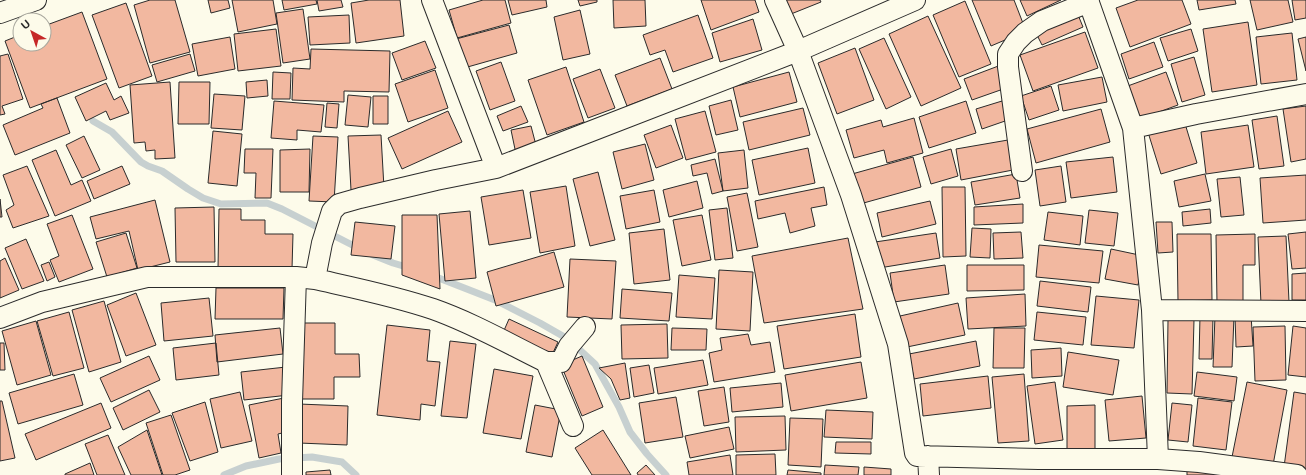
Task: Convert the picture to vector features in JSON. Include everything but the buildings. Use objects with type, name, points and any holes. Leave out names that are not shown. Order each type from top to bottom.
[{"type":"street","points":[[0,13],[36,0]]},
{"type":"street","points":[[432,0],[496,168]]},
{"type":"street","points":[[775,0],[798,51],[851,195],[898,344],[916,455],[918,457],[928,466],[1039,459],[1158,459],[1200,462],[1297,475]]},
{"type":"street","points":[[316,278],[322,243],[332,211],[339,204],[436,180],[496,168],[798,51],[914,0]]},
{"type":"street","points":[[1022,171],[1008,67],[1008,54],[1016,42],[1025,33],[1042,21],[1089,1],[1133,128],[1152,310],[1158,459]]},
{"type":"street","points":[[1133,128],[1196,114],[1306,94]]},
{"type":"street","points":[[0,318],[42,302],[147,277],[296,277],[316,278],[391,296],[434,309],[470,324],[546,362],[561,362],[569,346],[585,327]]},
{"type":"street","points":[[292,475],[296,277]]},
{"type":"street","points":[[1152,310],[1306,311]]},
{"type":"street","points":[[546,362],[573,426]]},
{"type":"waterway","points":[[93,121],[112,132],[141,162],[162,171],[203,198],[221,204],[267,203],[282,209],[360,249]]},
{"type":"waterway","points":[[373,255],[410,268]]},
{"type":"waterway","points":[[431,275],[495,300],[568,339],[595,364],[619,407],[630,432],[666,475]]},
{"type":"waterway","points":[[224,475],[246,466],[279,459],[312,457],[342,462],[356,475]]}]
